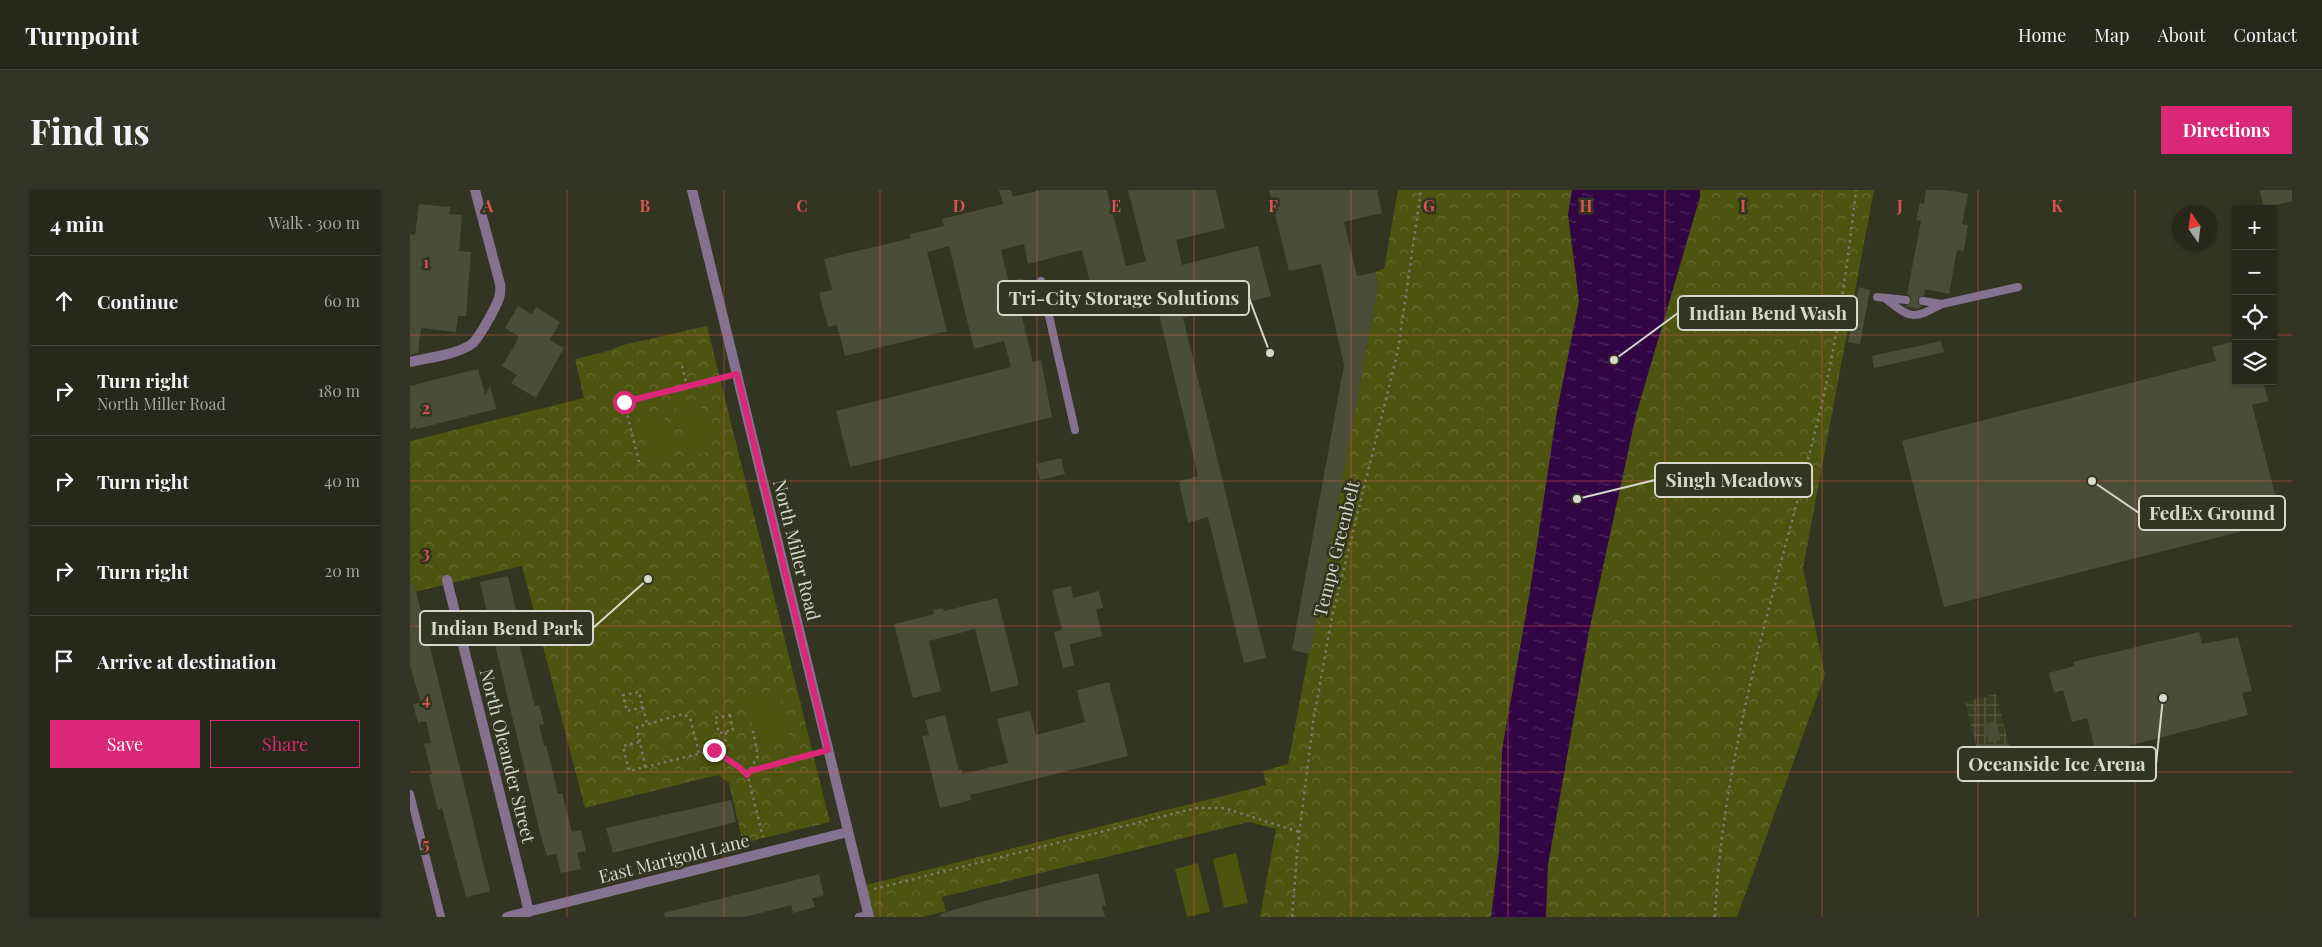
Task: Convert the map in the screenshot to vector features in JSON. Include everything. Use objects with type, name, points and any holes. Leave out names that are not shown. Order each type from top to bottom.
[{"type":"street","points":[[410,362],[463,349],[471,345],[478,338],[498,302],[501,293],[475,190]]},
{"type":"street","name":"North Miller Road","points":[[692,190],[863,892],[865,916]]},
{"type":"street","name":"North Oleander Street","points":[[447,580],[529,912]]},
{"type":"street","name":"East Marigold Lane","points":[[508,917],[848,832]]},
{"type":"lane","points":[[1041,281],[1075,430]]},
{"type":"lane","points":[[1906,300],[1881,297],[1905,315],[1920,315],[1942,304],[2018,287]]},
{"type":"lane","points":[[1922,301],[1942,304]]},
{"type":"lane","points":[[410,794],[441,917]]},
{"type":"path","name":"Tempe Greenbelt","points":[[1292,917],[1306,774],[1332,617],[1398,350],[1421,190]]},
{"type":"path","points":[[1715,917],[1724,819],[1741,725],[1822,400],[1850,246],[1856,190]]},
{"type":"path","points":[[682,366],[687,386]]},
{"type":"path","points":[[639,462],[624,402],[737,374]]},
{"type":"path","points":[[643,707],[627,711],[623,696],[638,692],[643,707],[647,724]]},
{"type":"path","points":[[645,767],[637,726],[686,714],[690,718],[699,754]]},
{"type":"path","points":[[730,715],[733,730],[726,732],[719,733],[715,718],[730,715]]},
{"type":"path","points":[[747,775],[758,756],[753,731]]},
{"type":"path","points":[[720,753],[726,740],[726,732]]},
{"type":"path","points":[[639,742],[623,746],[629,770],[714,750],[720,753],[747,775],[763,837]]},
{"type":"path","points":[[750,771],[828,750]]},
{"type":"path","points":[[863,892],[1196,808],[1224,808],[1299,832]]},
{"type":"shaded area","points":[[1996,694],[2012,757],[1981,765],[1965,702]]},
{"type":"green space","points":[[1398,190],[1874,190],[1803,568],[1825,675],[1737,917],[1260,917],[1276,829],[1249,822],[942,897],[946,911],[922,917],[869,917],[862,886],[1266,785],[1263,771],[1288,764],[1378,286],[1375,272],[1384,269]]},
{"type":"green space","points":[[707,326],[830,822],[743,843],[729,783],[718,775],[585,808],[522,566],[410,593],[410,441],[584,398],[575,359],[608,351],[623,345]]},
{"type":"green space","points":[[699,400],[712,451],[689,456],[676,406]]},
{"type":"green space","points":[[662,409],[675,460],[651,465],[639,415]]},
{"type":"green space","points":[[778,689],[791,740],[759,748],[745,697]]},
{"type":"green space","points":[[1236,853],[1248,903],[1224,908],[1213,859]]},
{"type":"green space","points":[[1198,863],[1210,912],[1187,917],[1175,869]]},
{"type":"water","points":[[1572,190],[1700,190],[1700,197],[1636,415],[1589,631],[1548,865],[1546,917],[1491,917],[1499,851],[1502,750],[1530,591],[1557,411],[1579,301],[1568,214]]},
{"type":"building","points":[[999,190],[1011,190],[1013,197],[1041,190],[1107,190],[1126,266],[1146,261],[1128,190],[1216,190],[1225,228],[1176,240],[1182,265],[1258,246],[1271,296],[1183,318],[1266,658],[1244,663],[1208,517],[1188,523],[1179,481],[1198,476],[1151,280],[1093,295],[1082,250],[1028,264],[1024,244],[1001,250],[1009,282],[1022,278],[1031,314],[1022,316],[1033,362],[1041,360],[1052,417],[850,467],[836,411],[1011,367],[1004,341],[974,349],[949,246],[927,252],[947,331],[845,356],[837,325],[828,327],[819,293],[832,290],[824,259],[911,238],[910,234],[944,226],[942,219],[1003,204]]},
{"type":"building","points":[[1269,190],[1377,190],[1382,213],[1344,222],[1357,276],[1375,272],[1378,286],[1310,654],[1292,650],[1344,365],[1321,264],[1289,271]]},
{"type":"building","points":[[1926,190],[1946,190],[1968,194],[1962,224],[1968,225],[1964,251],[1957,250],[1949,294],[1925,289],[1924,295],[1918,300],[1918,303],[1922,306],[1918,309],[1905,306],[1911,301],[1911,297],[1907,294],[1921,221],[1916,220],[1920,203],[1924,204]]},
{"type":"building","points":[[2260,190],[2292,190],[2292,201],[2276,205],[2263,205]]},
{"type":"building","points":[[419,204],[450,207],[449,214],[462,215],[459,251],[471,252],[466,316],[458,316],[456,332],[421,328],[418,353],[410,355],[410,234],[415,235]]},
{"type":"building","points":[[1859,287],[1870,290],[1860,344],[1848,342]]},
{"type":"building","points":[[518,306],[532,314],[536,307],[560,322],[550,340],[564,348],[536,398],[511,383],[517,375],[502,366],[517,341],[518,336],[505,328]]},
{"type":"building","points":[[1941,341],[1944,352],[1874,368],[1872,356]]},
{"type":"building","points":[[2232,342],[2232,385],[2264,385],[2268,401],[2252,405],[2282,521],[1944,607],[1902,441],[2216,361],[2212,347]]},
{"type":"building","points":[[478,369],[485,395],[490,386],[496,409],[410,429],[410,386]]},
{"type":"building","points":[[1061,458],[1065,474],[1040,480],[1036,464]]},
{"type":"building","points":[[508,576],[518,619],[523,618],[529,641],[519,643],[535,706],[539,705],[544,724],[539,725],[544,746],[546,745],[558,794],[562,793],[572,832],[581,830],[586,851],[577,853],[581,869],[561,873],[556,854],[547,856],[540,833],[480,582]]},
{"type":"building","points":[[410,584],[414,584],[490,891],[466,897],[442,808],[438,810],[429,775],[432,774],[424,744],[431,743],[426,721],[418,723],[413,704],[421,703],[410,666]]},
{"type":"building","points":[[1071,586],[1073,598],[1099,591],[1103,608],[1096,609],[1102,636],[1070,644],[1074,665],[1063,668],[1054,632],[1062,630],[1052,590]]},
{"type":"building","points":[[997,598],[1019,685],[991,692],[975,629],[929,641],[941,691],[913,698],[894,624],[934,614],[933,610],[943,608],[944,611]]},
{"type":"building","points":[[2199,632],[2202,644],[2238,637],[2252,691],[2242,693],[2248,715],[2096,754],[2087,718],[2072,722],[2063,690],[2054,693],[2049,673],[2074,666],[2073,662]]},
{"type":"building","points":[[1109,682],[1128,756],[970,795],[971,800],[940,808],[922,736],[929,735],[925,720],[945,715],[959,770],[961,769],[963,774],[1008,763],[997,719],[1030,711],[1036,735],[1085,722],[1077,690]]},
{"type":"building","points":[[1996,721],[2001,740],[1989,743],[1984,724]]},
{"type":"building","points":[[731,800],[736,822],[613,853],[606,828]]},
{"type":"building","points":[[1098,873],[1106,905],[1102,906],[1105,917],[941,917],[940,914],[981,902]]},
{"type":"building","points":[[819,874],[824,895],[812,898],[815,907],[793,913],[791,905],[744,917],[665,917],[664,913]]},
{"type":"place","name":"Tri-City Storage Solutions","points":[[1270,353]]},
{"type":"place","name":"Indian Bend Wash","points":[[1614,360]]},
{"type":"place","name":"FedEx Ground","points":[[2092,481]]},
{"type":"place","name":"Singh Meadows","points":[[1577,499]]},
{"type":"place","name":"Indian Bend Park","points":[[648,579]]},
{"type":"place","name":"Oceanside Ice Arena","points":[[2163,698]]},
{"type":"route","points":[[624,402],[737,374],[828,750],[750,771],[747,775],[714,750]]}]
